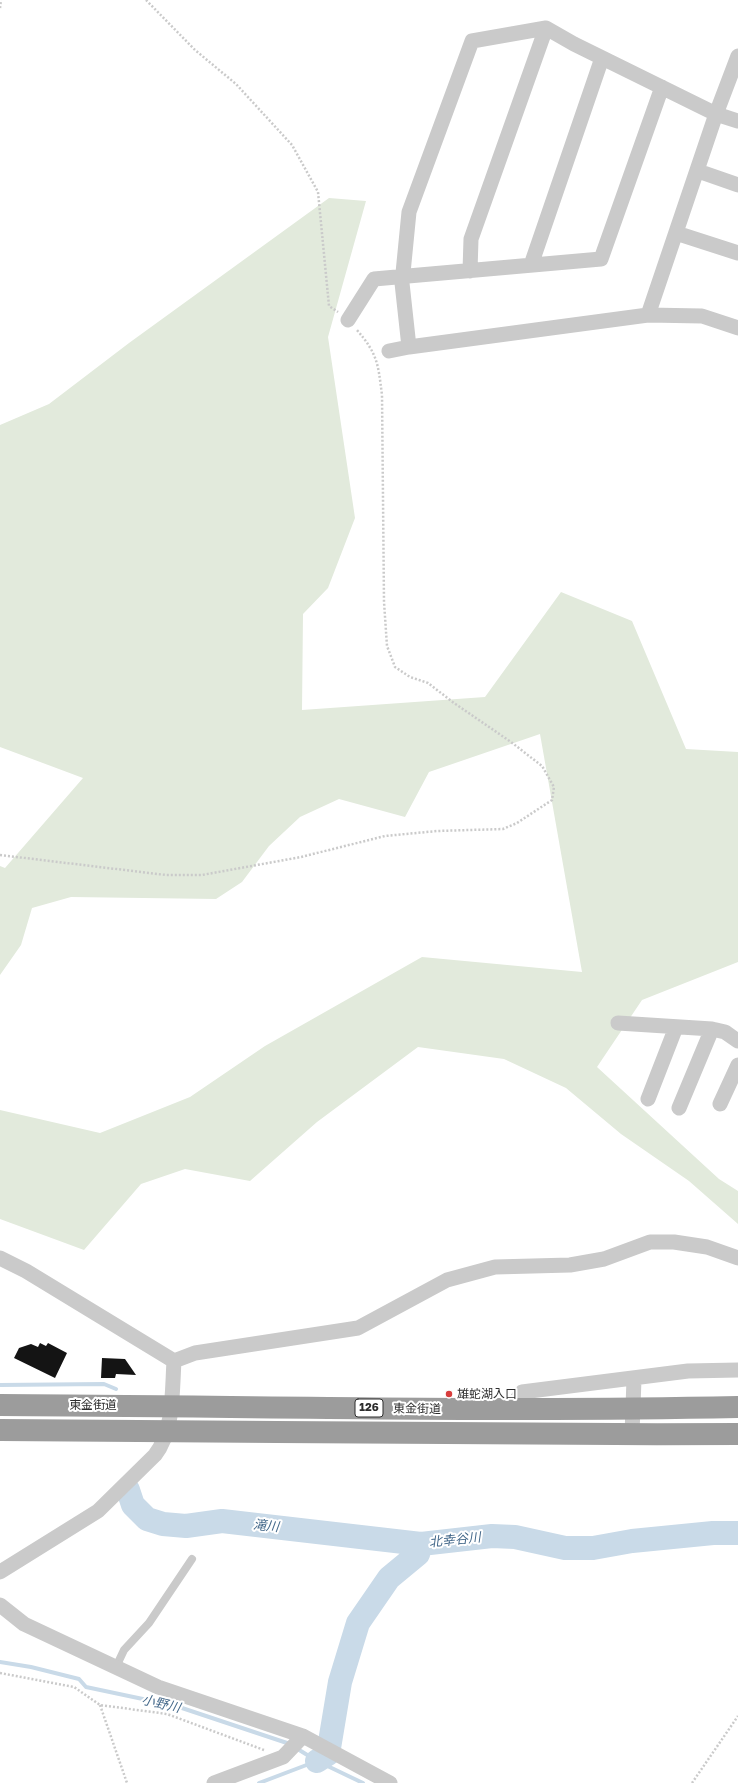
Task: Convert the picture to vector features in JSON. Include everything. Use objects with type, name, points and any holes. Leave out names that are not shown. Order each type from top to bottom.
[{"type":"highway","name":"東金街道","points":[[0,1405],[170,1405],[510,1409],[738,1408]]},
{"type":"highway","name":"東金街道","points":[[0,1430],[166,1430],[455,1435],[738,1434]]},
{"type":"street","points":[[470,271],[471,239],[546,28]]},
{"type":"street","points":[[409,347],[403,278],[409,212],[472,41],[546,28],[602,58],[716,114],[738,121]]},
{"type":"street","points":[[648,315],[698,171],[716,114],[738,56]]},
{"type":"street","points":[[531,265],[602,58]]},
{"type":"street","points":[[348,320],[374,279],[403,278],[601,259],[662,87]]},
{"type":"street","points":[[698,171],[738,185]]},
{"type":"street","points":[[676,233],[738,253]]},
{"type":"street","points":[[389,351],[409,347],[648,315],[702,316],[738,328]]},
{"type":"street","points":[[618,1023],[712,1029],[725,1032],[738,1041]]},
{"type":"street","points":[[648,1099],[676,1027]]},
{"type":"street","points":[[679,1108],[712,1029]]},
{"type":"street","points":[[720,1104],[738,1065]]},
{"type":"street","points":[[174,1361],[195,1353],[358,1328],[447,1280],[495,1267],[570,1265],[604,1259],[650,1242],[674,1242],[707,1247],[738,1258]]},
{"type":"street","points":[[0,1258],[26,1271],[174,1361]]},
{"type":"street","points":[[0,1572],[98,1511],[155,1455],[161,1447],[166,1430],[174,1361]]},
{"type":"street","points":[[510,1409],[522,1392],[688,1371],[738,1370]]},
{"type":"street","points":[[632,1434],[634,1379]]},
{"type":"street","points":[[0,1605],[24,1624],[158,1687],[302,1736],[390,1783]]},
{"type":"street","points":[[214,1783],[283,1757],[302,1736]]},
{"type":"lane","points":[[116,1667],[124,1650],[149,1623],[192,1558]]},
{"type":"path","points":[[0,8],[1,0]]},
{"type":"path","points":[[0,855],[166,875],[202,875],[301,857],[385,836],[437,831],[503,829],[517,823],[552,800],[554,787],[542,766],[428,683],[410,677],[395,667],[387,646],[384,602],[382,395],[377,361],[367,342],[348,320],[329,306],[318,192],[292,145],[236,84],[195,50],[146,0]]},
{"type":"path","points":[[0,1673],[74,1687],[100,1705],[167,1714],[283,1757]]},
{"type":"path","points":[[100,1705],[127,1783]]},
{"type":"path","points":[[692,1783],[738,1716]]},
{"type":"shaded area","points":[[329,198],[366,201],[328,337],[355,518],[328,588],[303,614],[302,710],[485,697],[561,592],[632,621],[686,749],[738,752],[738,962],[642,1000],[597,1067],[719,1179],[738,1191],[738,1224],[689,1181],[621,1134],[566,1088],[504,1059],[418,1047],[317,1122],[250,1181],[185,1169],[141,1184],[84,1250],[0,1219],[0,1110],[100,1133],[190,1097],[265,1046],[422,957],[582,972],[540,734],[429,772],[405,817],[339,799],[300,817],[269,846],[242,882],[216,899],[71,897],[32,908],[21,945],[0,975],[0,866],[5,868],[83,778],[0,747],[0,425],[49,404],[129,343]]},
{"type":"building","points":[[40,1343],[46,1346],[48,1343],[67,1353],[55,1378],[14,1358],[19,1348],[31,1344],[38,1347]]},
{"type":"building","points":[[102,1358],[125,1359],[136,1375],[116,1374],[115,1378],[101,1378]]},
{"type":"waterway","name":"滝川","points":[[0,1385],[104,1384],[116,1389]]},
{"type":"waterway","name":"北幸谷川","points":[[128,1490],[133,1505],[147,1519],[163,1524],[186,1526],[222,1521],[421,1544],[492,1536],[515,1537],[565,1548],[593,1548],[632,1541],[713,1533],[738,1533]]},
{"type":"waterway","name":"北幸谷川","points":[[317,1761],[328,1754],[340,1682],[358,1623],[389,1578],[418,1554],[421,1544]]},
{"type":"waterway","name":"小野川","points":[[0,1662],[31,1667],[79,1679],[86,1687],[176,1706],[290,1744]]},
{"type":"waterway","points":[[296,1748],[317,1761],[363,1783]]},
{"type":"waterway","points":[[259,1783],[317,1761]]},
{"type":"place","name":"雄蛇湖入口","points":[[449,1394]]}]
